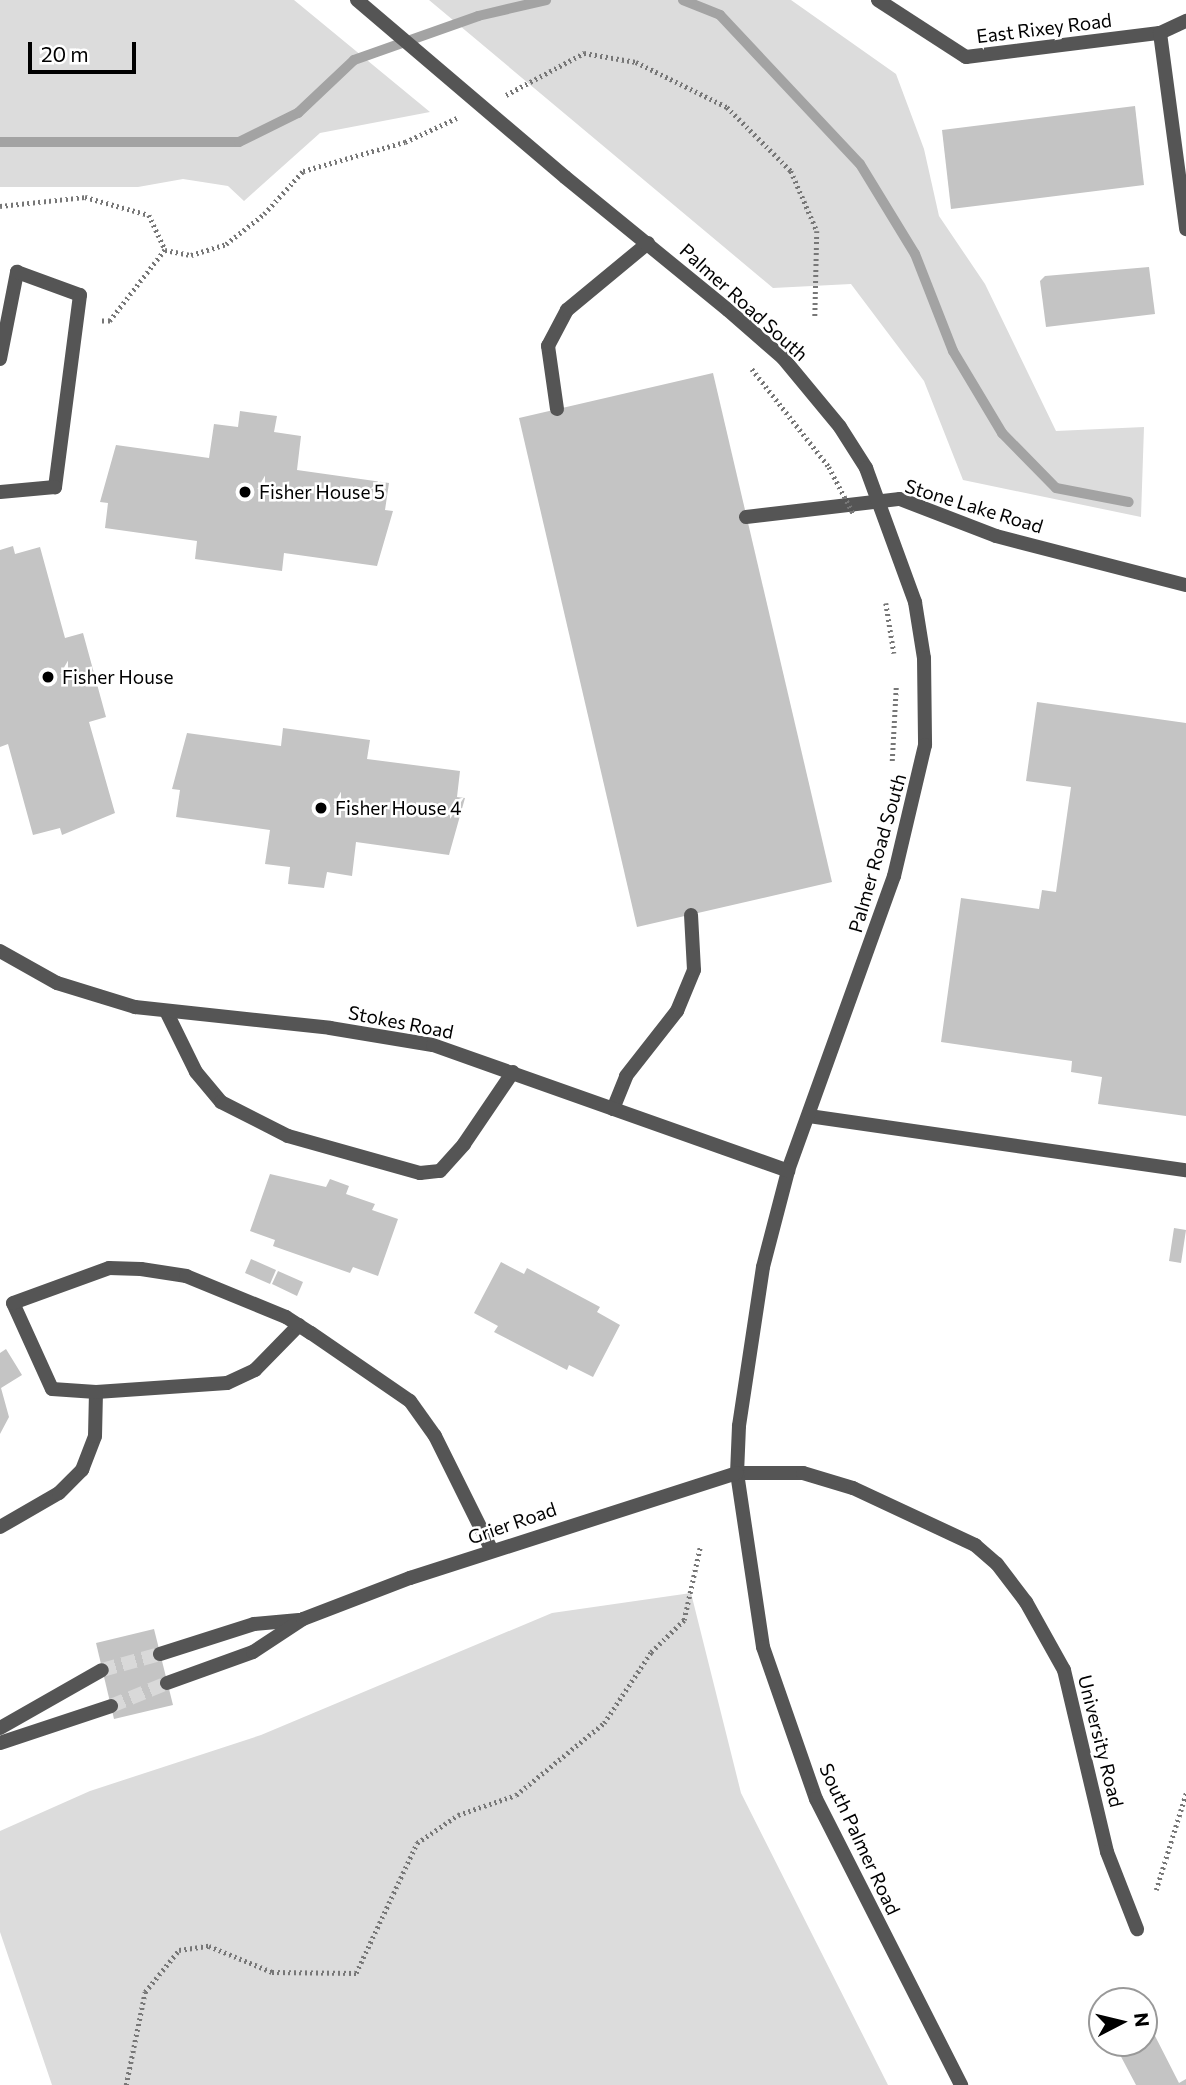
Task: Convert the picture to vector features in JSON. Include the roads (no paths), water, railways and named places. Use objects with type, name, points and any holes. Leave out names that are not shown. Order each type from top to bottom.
[{"type":"street","name":"Palmer Road South","points":[[357,0],[783,358],[840,427],[866,468],[915,602],[924,658],[925,745],[894,876],[788,1171],[763,1267],[739,1426],[737,1473]]},
{"type":"street","name":"East Rixey Road","points":[[878,0],[966,57],[1160,33],[1186,22]]},
{"type":"street","points":[[1160,33],[1186,229]]},
{"type":"street","points":[[557,409],[548,346],[566,310],[648,243]]},
{"type":"street","points":[[0,359],[17,272],[80,295],[55,487],[0,492]]},
{"type":"street","name":"Stone Lake Road","points":[[746,517],[900,499],[996,536],[1186,585]]},
{"type":"street","points":[[613,1109],[626,1076],[677,1011],[694,970],[691,915]]},
{"type":"street","name":"Stokes Road","points":[[0,951],[57,983],[166,1011],[394,1037],[513,1072],[788,1171]]},
{"type":"street","points":[[166,1011],[196,1072],[220,1102],[288,1136],[420,1173],[440,1171],[464,1144],[513,1072]]},
{"type":"street","points":[[809,1116],[1186,1170]]},
{"type":"street","points":[[299,1325],[255,1370],[227,1383],[96,1392],[52,1389],[13,1303],[108,1268],[141,1269],[186,1276],[299,1325],[410,1401],[448,1459],[492,1551]]},
{"type":"street","points":[[0,1527],[59,1493],[82,1470],[95,1436],[96,1392]]},
{"type":"street","name":"Grier Road","points":[[167,1683],[253,1652],[303,1619],[492,1551],[737,1473]]},
{"type":"street","name":"University Road","points":[[737,1473],[803,1473],[853,1488],[975,1545],[997,1564],[1026,1602],[1064,1670],[1107,1852],[1138,1929]]},
{"type":"street","name":"South Palmer Road","points":[[737,1473],[763,1647],[816,1800],[961,2085]]},
{"type":"street","name":"Grier Road","points":[[160,1654],[254,1624],[303,1619]]},
{"type":"street","points":[[0,1728],[102,1670]]},
{"type":"street","points":[[0,1743],[111,1706]]},
{"type":"waterway","points":[[0,142],[239,142],[298,113],[354,60],[478,16],[546,0]]},
{"type":"waterway","points":[[683,0],[720,15],[860,164],[915,254],[953,351],[1002,433],[1056,488],[1129,502]]},
{"type":"tunnel","points":[[102,1670],[160,1654]]},
{"type":"tunnel","points":[[111,1706],[167,1683]]},
{"type":"place","name":"Fisher House 5","points":[[245,492]]},
{"type":"place","name":"Fisher House","points":[[48,677]]},
{"type":"place","name":"Fisher House 4","points":[[321,808]]}]
